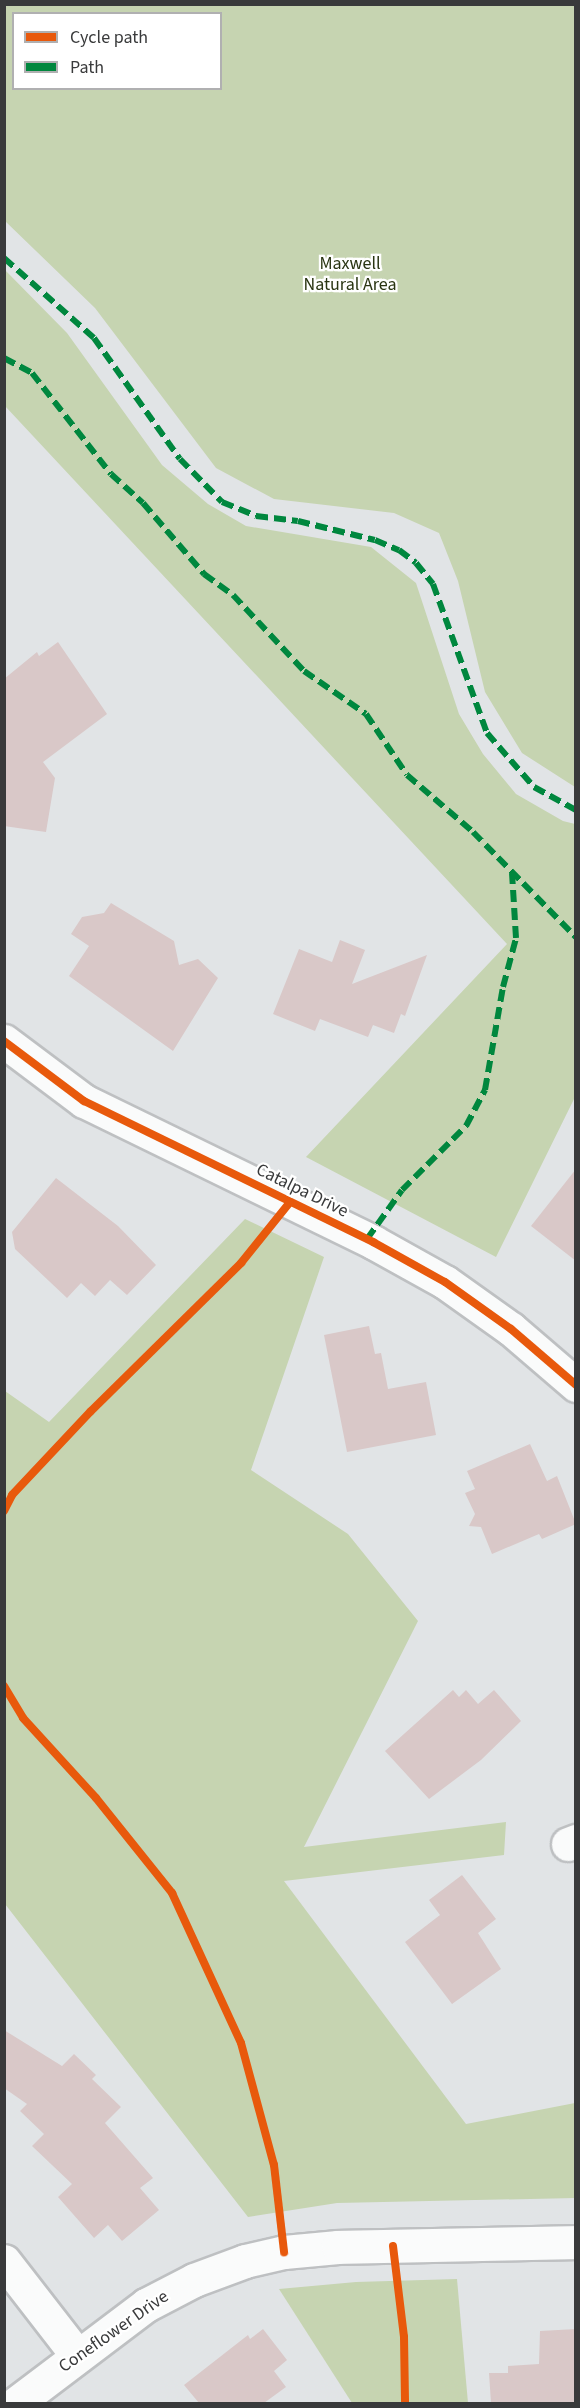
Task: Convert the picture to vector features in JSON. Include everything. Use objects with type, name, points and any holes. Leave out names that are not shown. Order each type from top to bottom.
[{"type":"street","name":"Catalpa Drive","points":[[4,1041],[84,1101],[373,1242],[444,1282],[511,1329],[576,1385]]},
{"type":"street","name":"Coneflower Drive","points":[[15,2403],[146,2305],[194,2280],[284,2252],[338,2247],[576,2242]]},
{"type":"street","points":[[4,2261],[77,2355]]},
{"type":"green space","name":"Maxwell Natural Area","points":[[4,5],[575,5],[575,787],[522,753],[485,692],[458,581],[439,533],[394,513],[274,499],[216,468],[95,308],[5,221]]},
{"type":"green space","points":[[5,270],[67,333],[162,465],[208,504],[246,526],[371,547],[416,583],[459,714],[483,754],[516,794],[563,821],[575,824],[575,1097],[496,1257],[306,1157],[507,944],[5,406]]},
{"type":"green space","points":[[245,1219],[324,1257],[251,1470],[348,1534],[418,1621],[304,1847],[506,1822],[504,1855],[284,1881],[466,2124],[575,2103],[575,2198],[337,2203],[248,2217],[5,1904],[5,1391],[49,1422]]},
{"type":"green space","points":[[457,2279],[468,2403],[352,2403],[279,2289],[356,2282]]},
{"type":"building","points":[[58,642],[107,714],[43,762],[55,778],[46,832],[4,826],[4,679],[37,652],[39,656]]},
{"type":"building","points":[[111,903],[174,941],[179,965],[198,959],[218,978],[173,1051],[69,976],[89,946],[71,934],[82,917],[104,913]]},
{"type":"building","points":[[340,940],[365,950],[352,984],[427,955],[405,1016],[401,1014],[394,1033],[373,1025],[368,1037],[320,1019],[315,1031],[273,1014],[299,949],[332,962]]},
{"type":"building","points":[[576,1169],[576,1261],[531,1226]]},
{"type":"building","points":[[56,1178],[118,1226],[156,1265],[127,1295],[110,1280],[95,1296],[81,1283],[67,1298],[15,1249],[12,1232]]},
{"type":"building","points":[[369,1326],[375,1354],[381,1353],[388,1389],[426,1382],[436,1435],[347,1452],[324,1335]]},
{"type":"building","points":[[530,1444],[547,1481],[557,1476],[576,1524],[542,1539],[539,1534],[492,1554],[481,1527],[469,1526],[475,1514],[465,1493],[475,1489],[467,1471]]},
{"type":"building","points":[[453,1690],[459,1697],[466,1690],[478,1704],[494,1690],[521,1721],[481,1760],[429,1799],[385,1751]]},
{"type":"building","points":[[462,1875],[496,1919],[478,1933],[501,1969],[452,2004],[405,1942],[440,1915],[429,1900]]},
{"type":"building","points":[[4,2030],[62,2066],[74,2054],[96,2075],[92,2079],[121,2107],[105,2123],[153,2178],[140,2188],[159,2210],[122,2241],[108,2225],[94,2238],[58,2197],[72,2184],[32,2146],[44,2134],[20,2111],[27,2104],[4,2088]]},
{"type":"building","points":[[263,2329],[287,2360],[274,2371],[286,2387],[264,2403],[199,2403],[184,2385],[248,2335],[250,2339]]},
{"type":"building","points":[[576,2329],[576,2403],[491,2403],[489,2373],[508,2373],[508,2366],[539,2364],[540,2331]]},
{"type":"marked path","points":[[4,258],[94,338],[180,459],[222,502],[256,516],[298,521],[375,540],[399,550],[416,563],[433,584],[487,733],[534,787],[576,810]]},
{"type":"marked path","points":[[4,358],[32,373],[111,474],[143,503],[204,574],[233,595],[304,671],[366,714],[407,775],[473,832],[576,937]]},
{"type":"marked path","points":[[367,1239],[402,1190],[466,1126],[485,1090],[503,987],[516,938],[512,873]]},
{"type":"cycle path","points":[[4,1041],[84,1101],[373,1242],[445,1282],[511,1329],[576,1385]]},
{"type":"cycle path","points":[[4,1511],[12,1495],[91,1411],[241,1263],[290,1202]]},
{"type":"cycle path","points":[[4,1686],[23,1718],[96,1798],[172,1893],[241,2043],[274,2165],[284,2252]]},
{"type":"cycle path","points":[[393,2246],[404,2337],[405,2404]]}]
